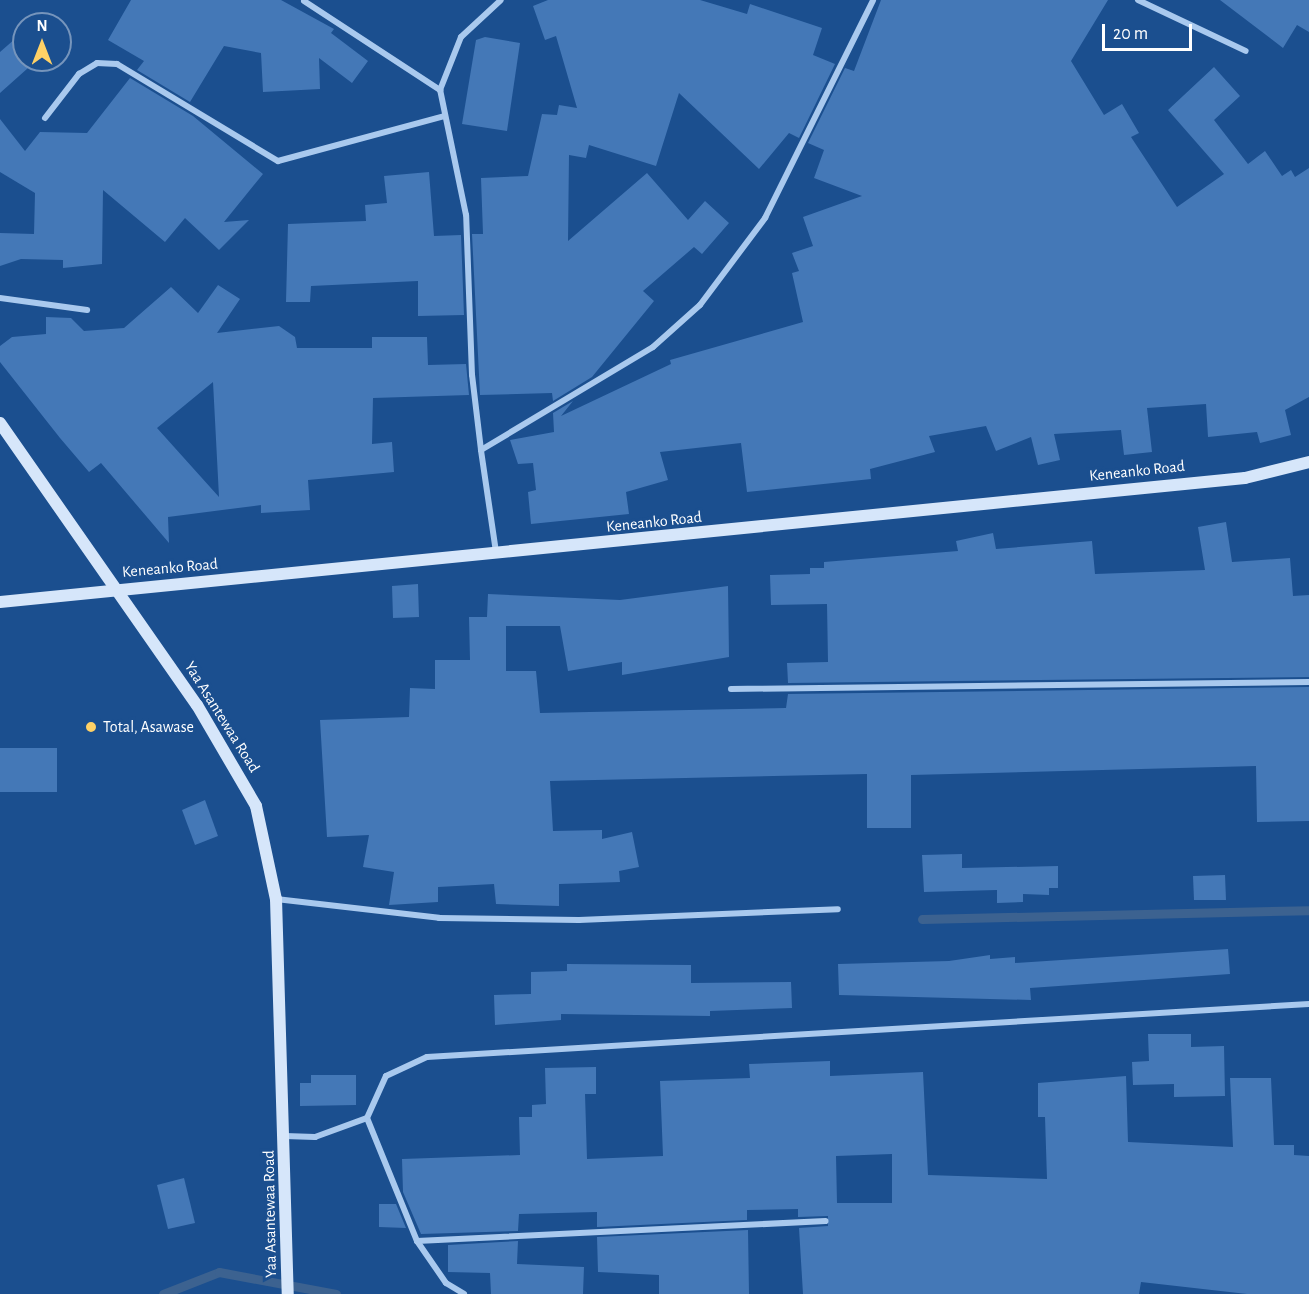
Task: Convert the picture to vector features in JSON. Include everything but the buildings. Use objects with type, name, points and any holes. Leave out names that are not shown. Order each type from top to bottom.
[{"type":"street","points":[[497,556],[472,375],[466,215],[460,167],[444,116],[440,90],[461,37],[501,0]]},
{"type":"street","points":[[481,450],[653,347],[700,305],[765,218],[873,0]]},
{"type":"street","points":[[1138,0],[1246,51]]},
{"type":"street","points":[[304,1],[440,90]]},
{"type":"street","points":[[45,118],[79,74],[97,63],[117,64],[278,161],[444,116]]},
{"type":"street","points":[[0,298],[87,310]]},
{"type":"street","name":"Yaa Asantewaa Road","points":[[0,423],[119,589],[232,759],[256,806],[276,899],[289,1242],[288,1294]]},
{"type":"street","name":"Keneanko Road","points":[[0,602],[119,589],[497,556],[1245,478],[1309,462]]},
{"type":"street","points":[[731,689],[1309,682]]},
{"type":"street","points":[[276,899],[439,918],[579,920],[838,909]]},
{"type":"street","points":[[285,1136],[315,1137],[367,1118],[386,1076],[427,1057],[1309,1004]]},
{"type":"street","points":[[367,1118],[417,1242],[447,1282],[464,1294]]},
{"type":"street","points":[[417,1242],[826,1221]]},
{"type":"waterway","points":[[922,919],[1309,910]]},
{"type":"waterway","points":[[163,1294],[219,1272],[336,1294]]},
{"type":"place","name":"Total, Asawase","points":[[91,727]]}]
